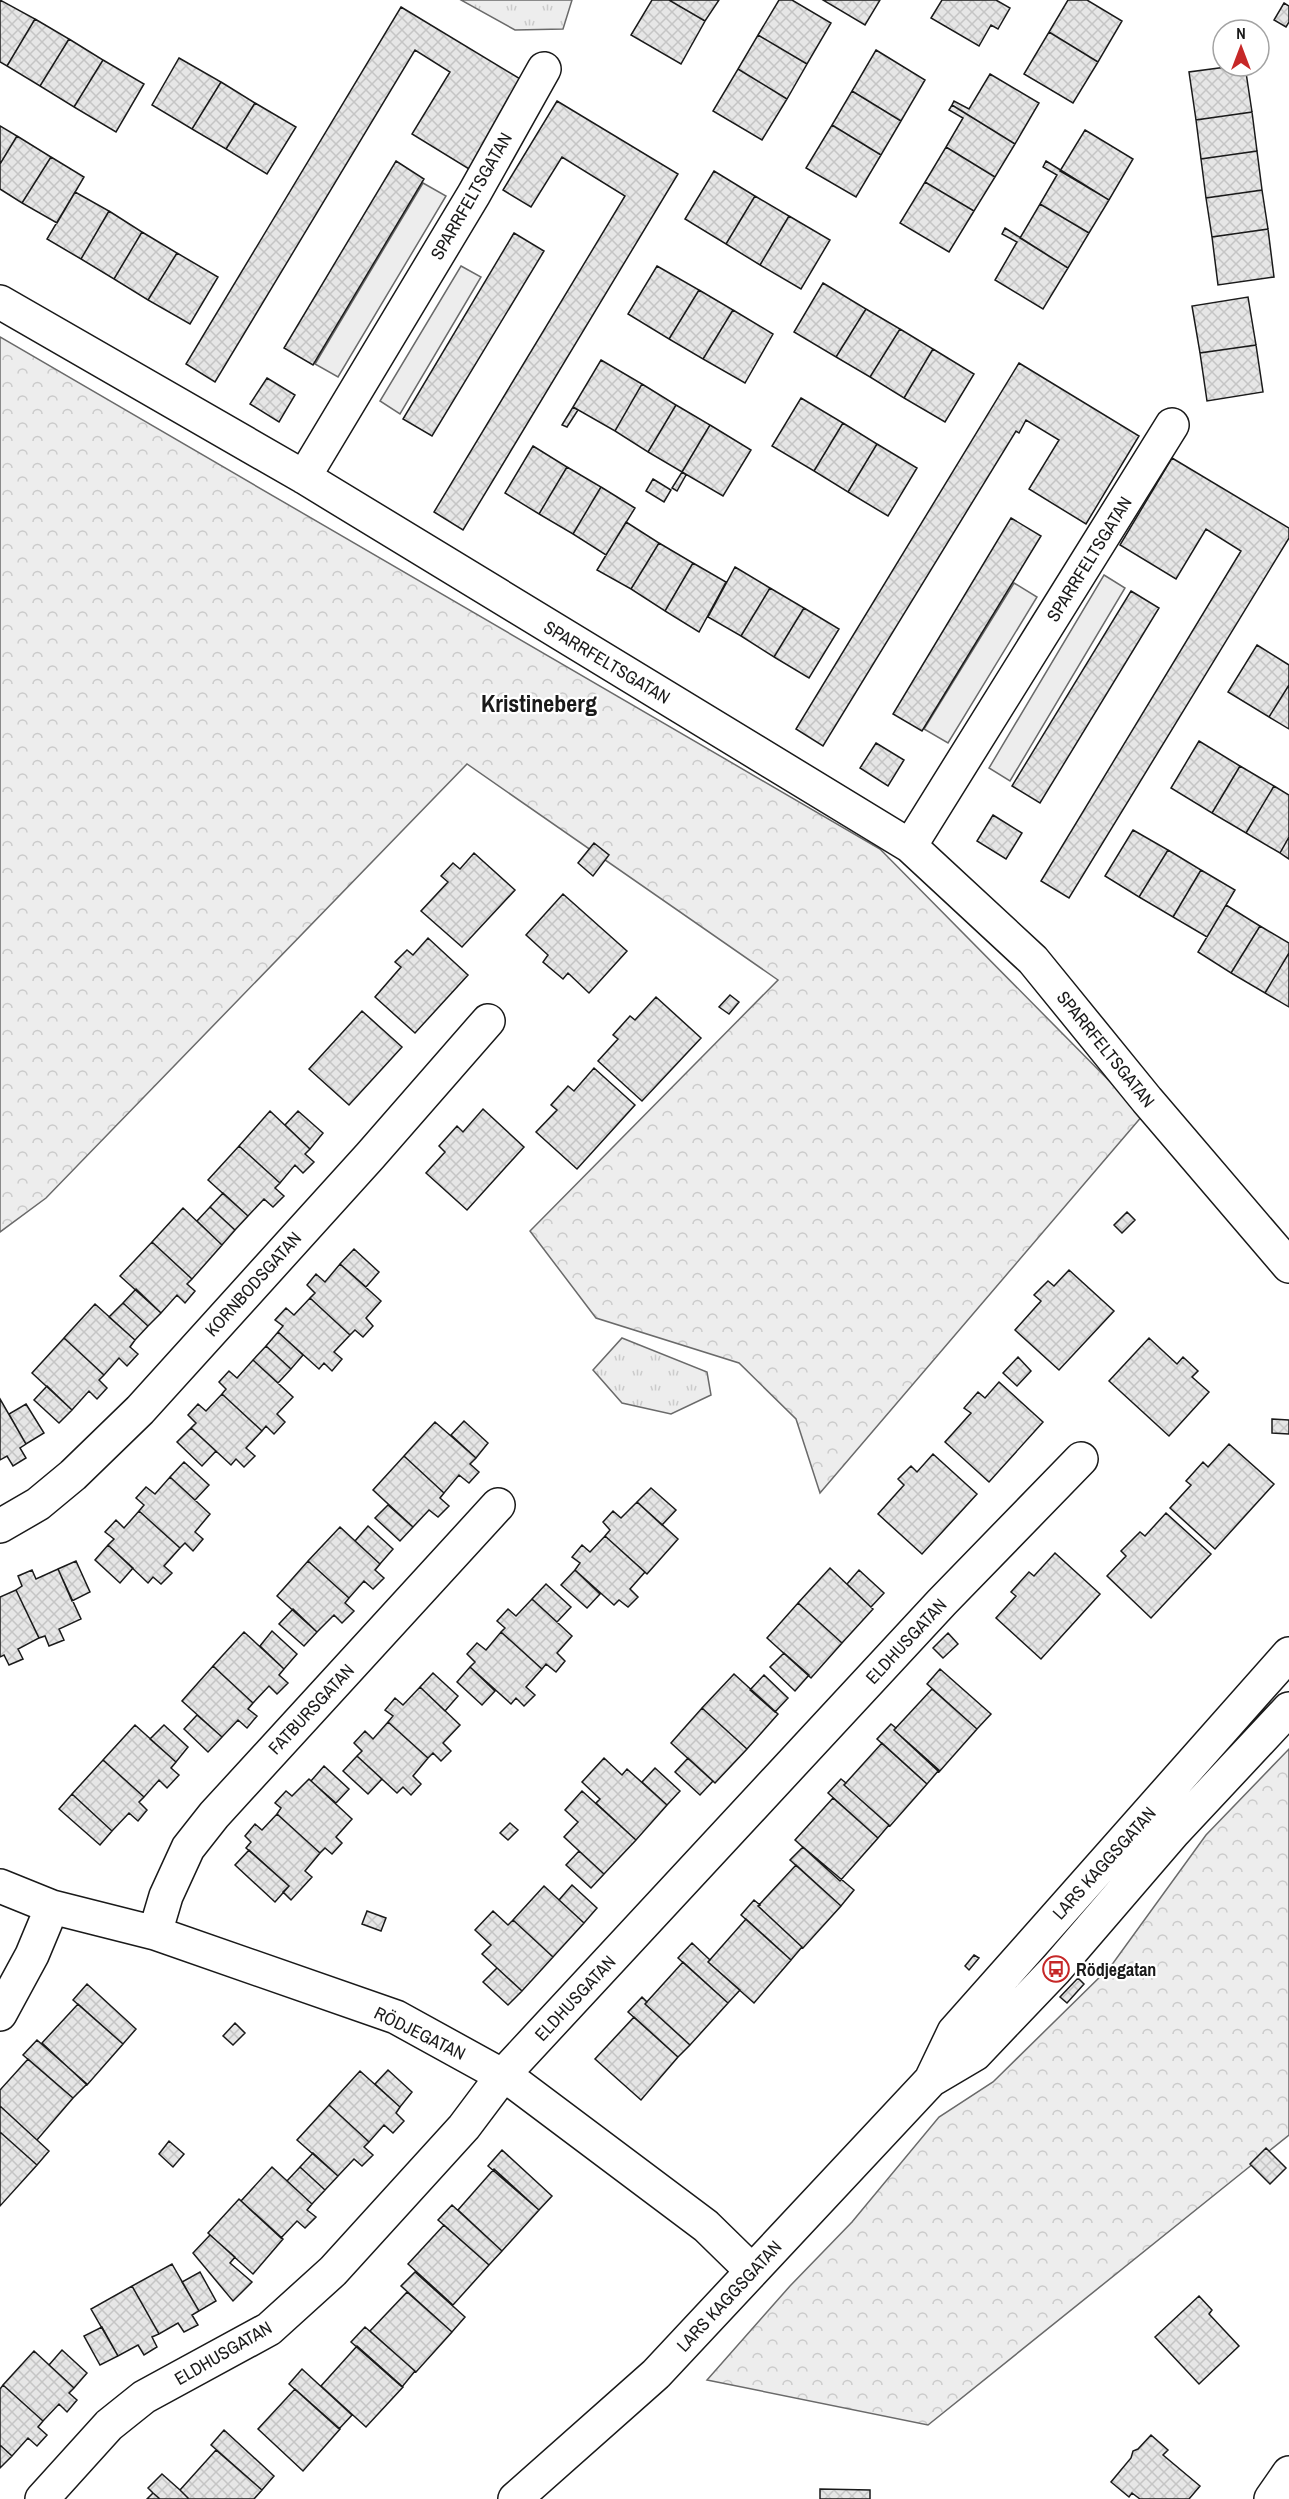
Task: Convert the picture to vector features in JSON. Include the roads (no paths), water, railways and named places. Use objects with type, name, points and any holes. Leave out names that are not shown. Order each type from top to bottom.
[{"type":"street","name":"SPARRFELTSGATAN","points":[[304,477],[474,194],[544,69]]},
{"type":"street","name":"SPARRFELTSGATAN","points":[[0,302],[304,477],[910,846],[1033,960],[1289,1266]]},
{"type":"street","name":"SPARRFELTSGATAN","points":[[910,846],[1172,424]]},
{"type":"street","name":"KORNBODSGATAN","points":[[0,1526],[39,1504],[140,1410],[488,1021]]},
{"type":"street","name":"ELDHUSGATAN","points":[[42,2499],[110,2426],[144,2397],[269,2329],[333,2271],[464,2127],[502,2075],[942,1602],[1081,1459]]},
{"type":"street","name":"FATBURSGATAN","points":[[155,1933],[166,1896],[188,1848],[214,1815],[498,1505]]},
{"type":"street","name":"LARS KAGGSGATAN","points":[[931,2080],[954,2032],[1289,1654]]},
{"type":"street","name":"LARS KAGGSGATAN","points":[[515,2499],[656,2374],[931,2080],[975,2054],[1056,1969],[1173,1833],[1289,1709]]},
{"type":"street","name":"RÖDJEGATAN","points":[[0,1886],[52,1907],[155,1933],[396,2017],[502,2075],[706,2226],[751,2270]]},
{"type":"street","points":[[0,2014],[32,1955],[52,1907]]},
{"type":"street","points":[[1271,2499],[1289,2473]]},
{"type":"place","name":"Rödjegatan","points":[[1056,1969]]},
{"type":"district","name":"Kristineberg","points":[[539,703]]}]
